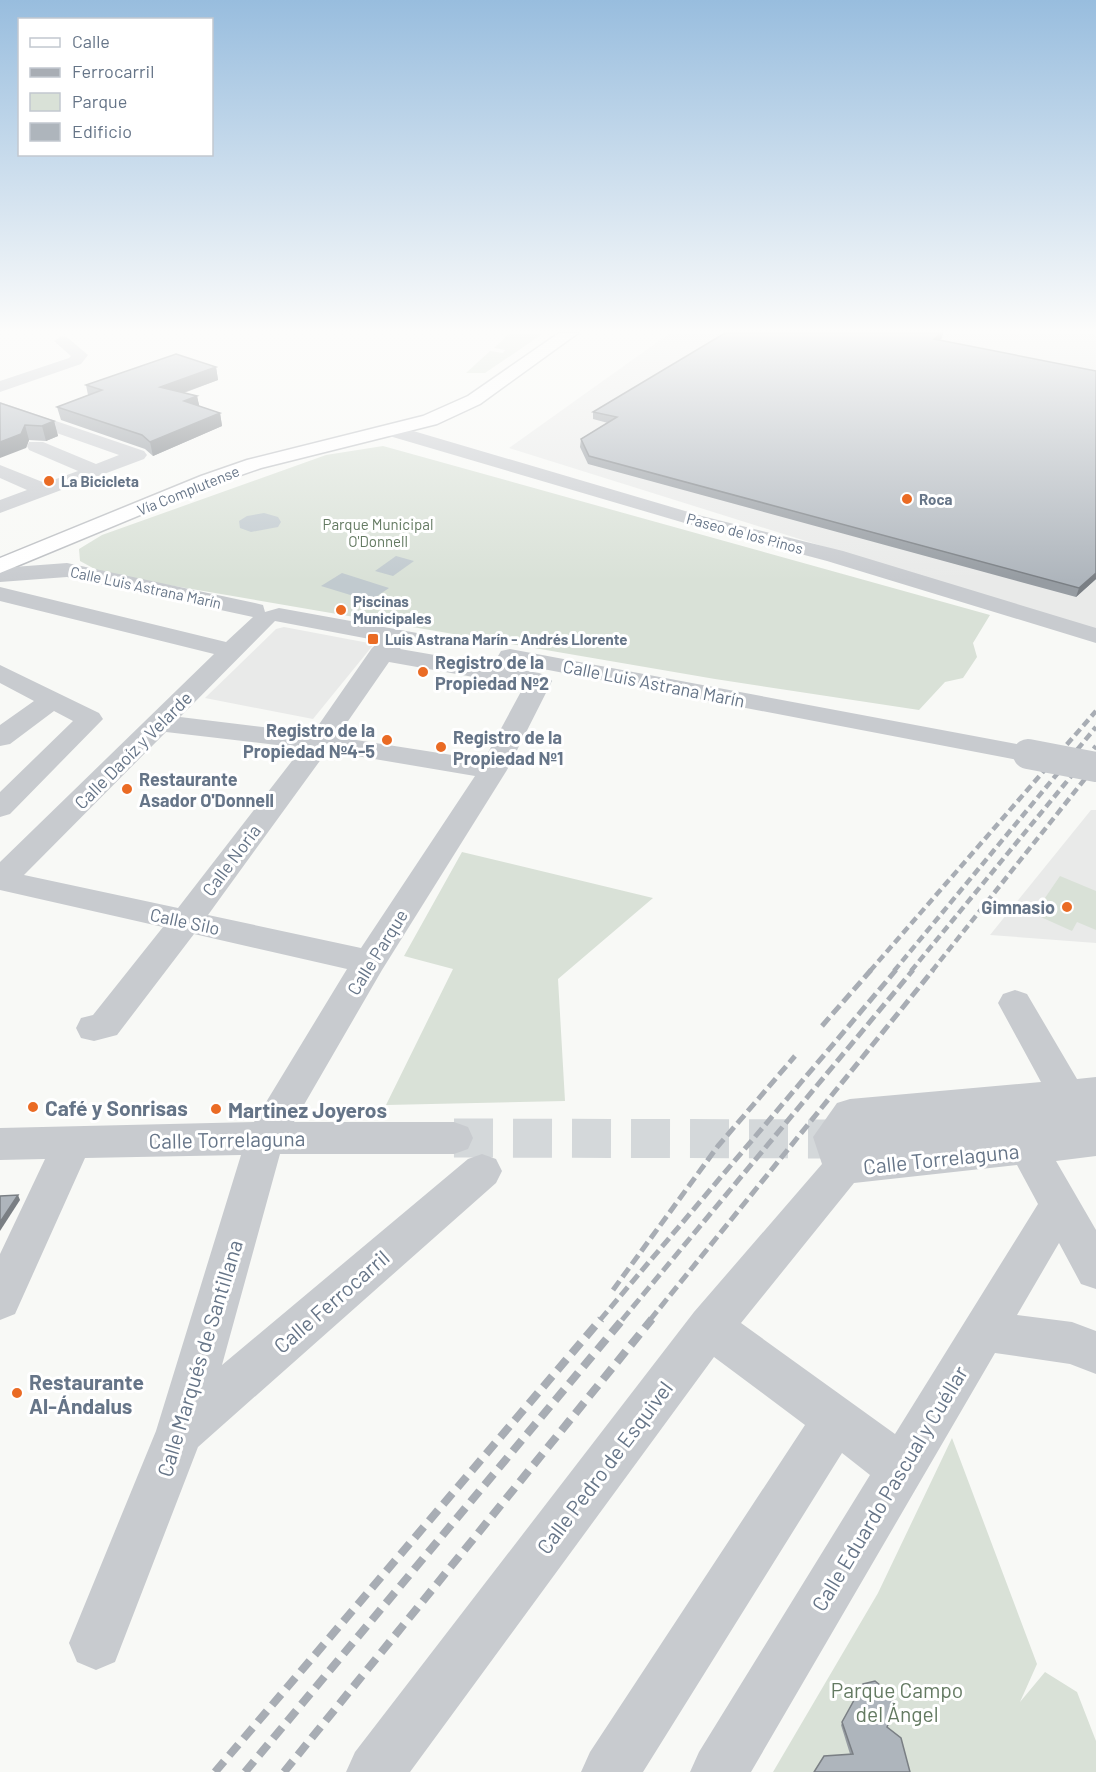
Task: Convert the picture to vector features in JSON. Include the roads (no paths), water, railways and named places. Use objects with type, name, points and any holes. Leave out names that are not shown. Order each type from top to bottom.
[{"type":"main road","name":"Vía Complutense","points":[[0,559],[245,459],[418,416]]},
{"type":"main road","name":"Vía Complutense","points":[[0,566],[208,480],[254,464],[393,431],[439,416]]},
{"type":"street","points":[[0,507],[136,455],[25,416]]},
{"type":"street","name":"Paseo de los Pinos","points":[[393,431],[695,520],[835,556],[1096,636]]},
{"type":"street","points":[[36,446],[96,471]]},
{"type":"street","points":[[0,471],[45,490]]},
{"type":"street","points":[[67,570],[63,555],[66,547],[77,536]]},
{"type":"street","name":"Calle Luis Astrana Marín","points":[[0,575],[67,570],[539,681]]},
{"type":"street","points":[[0,594],[231,651]]},
{"type":"street","name":"Calle Daoíz y Velarde","points":[[0,880],[161,723],[266,615]]},
{"type":"street","name":"Calle Luis Astrana Marín","points":[[389,645],[620,676],[1096,767]]},
{"type":"street","name":"Calle Noria","points":[[94,1028],[104,1026],[320,742],[389,645]]},
{"type":"street","points":[[0,808],[90,719],[3,678]]},
{"type":"street","name":"Calle Parque","points":[[265,1138],[369,962],[493,770],[539,681]]},
{"type":"street","points":[[0,738],[52,700]]},
{"type":"street","points":[[161,723],[320,742],[493,770]]},
{"type":"street","name":"Calle Silo","points":[[0,880],[369,962]]},
{"type":"street","points":[[1015,1003],[1086,1100]]},
{"type":"street","name":"Calle Torrelaguna","points":[[848,1153],[1086,1100]]},
{"type":"street","name":"Calle Torrelaguna","points":[[0,1144],[265,1138],[454,1138]]},
{"type":"street","name":"Calle Marqués de Santillana","points":[[96,1643],[180,1431],[265,1138]]},
{"type":"street","name":"Calle Torrelaguna","points":[[848,1153],[1028,1148],[1096,1140]]},
{"type":"street","points":[[0,1300],[72,1141]]},
{"type":"street","points":[[1028,1148],[1096,1270]]},
{"type":"street","name":"Calle Pedro de Esquivel","points":[[375,1772],[710,1327],[848,1153]]},
{"type":"street","name":"Calle Ferrocarril","points":[[180,1431],[482,1172]]},
{"type":"street","name":"Calle Eduardo Pascual y Cuéllar","points":[[719,1772],[900,1467],[1060,1204]]},
{"type":"street","points":[[710,1327],[900,1467]]},
{"type":"street","points":[[984,1331],[1072,1342],[1096,1353]]},
{"type":"street","points":[[610,1772],[836,1420]]},
{"type":"tunnel","points":[[454,1138],[853,1139]]},
{"type":"railway","points":[[870,971],[1096,711]]},
{"type":"railway","points":[[894,971],[1096,727]]},
{"type":"railway","points":[[911,971],[1096,746]]},
{"type":"railway","points":[[932,971],[1096,765]]},
{"type":"railway","points":[[822,1026],[871,970]]},
{"type":"railway","points":[[600,1320],[896,970]]},
{"type":"railway","points":[[622,1320],[913,970]]},
{"type":"railway","points":[[650,1320],[933,970]]},
{"type":"railway","points":[[613,1290],[718,1146],[795,1056]]},
{"type":"railway","points":[[215,1772],[601,1319]]},
{"type":"railway","points":[[245,1772],[623,1319]]},
{"type":"railway","points":[[284,1772],[652,1319]]},
{"type":"place","name":"La Bicicleta","points":[[49,481]]},
{"type":"place","name":"Roca","points":[[907,499]]},
{"type":"place","name":"Piscinas Municipales","points":[[341,610]]},
{"type":"place","name":"Luis Astrana Marín - Andrés Llorente","points":[[373,639]]},
{"type":"place","name":"Registro de la Propiedad Nº2","points":[[423,672]]},
{"type":"place","name":"Registro de la Propiedad Nº4-5","points":[[387,740]]},
{"type":"place","name":"Registro de la Propiedad Nº1","points":[[441,747]]},
{"type":"place","name":"Restaurante Asador O'Donnell","points":[[127,789]]},
{"type":"place","name":"Gimnasio","points":[[1067,907]]},
{"type":"place","name":"Café y Sonrisas","points":[[33,1107]]},
{"type":"place","name":"Martinez Joyeros","points":[[216,1109]]},
{"type":"place","name":"Restaurante Al-Ándalus","points":[[17,1393]]},
{"type":"park label","name":"Parque Municipal O'Donnell","points":[[378,532]]},
{"type":"park label","name":"Parque Campo del Ángel","points":[[897,1701]]}]
